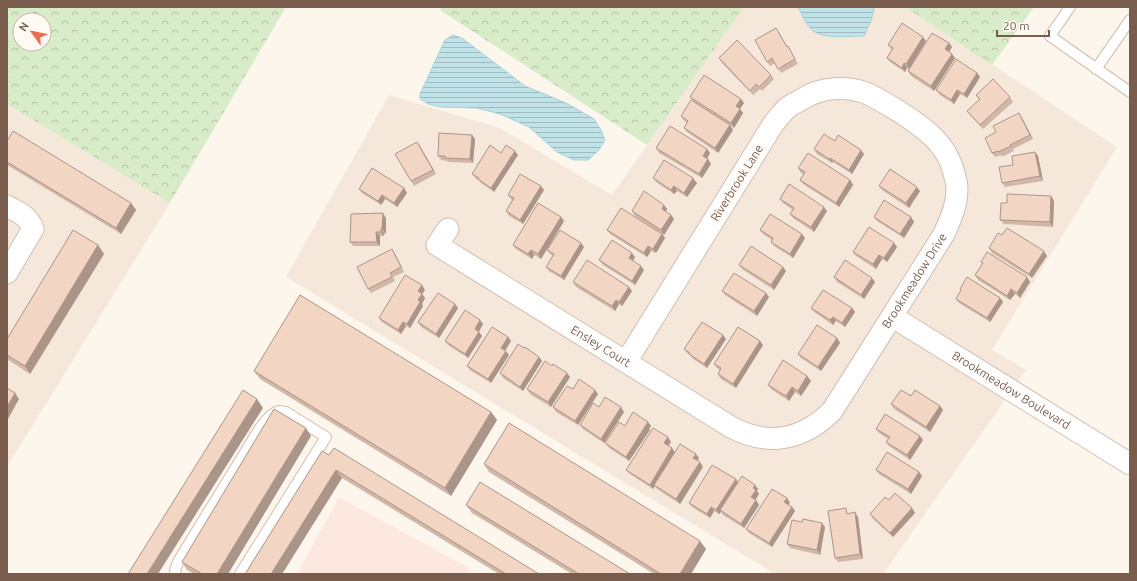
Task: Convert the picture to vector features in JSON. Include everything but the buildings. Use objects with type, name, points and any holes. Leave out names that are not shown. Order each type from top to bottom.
[{"type":"street","name":"Riverbrook Lane","points":[[626,362],[772,126],[785,110],[806,96],[824,90],[839,89],[867,94],[897,111]]},
{"type":"street","name":"Brookmeadow Drive","points":[[789,437],[807,431],[823,420],[832,411],[893,317],[949,225],[956,203],[957,188],[953,168],[948,156],[938,141],[925,129],[897,111]]},
{"type":"street","points":[[7,206],[26,217],[30,221],[33,228],[7,273]]},
{"type":"street","name":"Ensley Court","points":[[448,229],[437,245],[739,431],[763,438],[789,437]]},
{"type":"street","name":"Brookmeadow Boulevard","points":[[893,317],[1130,464]]},
{"type":"lane","points":[[1070,7],[1050,36],[1130,92]]},
{"type":"lane","points":[[1096,69],[1130,20]]},
{"type":"lane","points":[[176,574],[175,570],[178,560],[260,428],[272,415],[280,411],[286,412],[326,437],[240,574]]},
{"type":"shaded area","points":[[744,7],[905,7],[1117,147],[992,350],[1026,370],[883,574],[775,574],[286,277],[389,95],[500,128],[612,195]]},
{"type":"shaded area","points":[[7,104],[170,203],[7,467]]},
{"type":"shaded area","points":[[339,497],[469,568],[467,574],[297,574]]},
{"type":"green space","points":[[7,7],[286,7],[170,203],[7,104]]},
{"type":"green space","points":[[442,7],[744,7],[647,145],[440,10]]},
{"type":"green space","points":[[905,7],[1034,7],[992,65]]},
{"type":"water","points":[[798,7],[872,7],[874,9],[871,21],[864,36],[836,37],[822,35],[811,29]]},
{"type":"water","points":[[453,35],[462,38],[525,86],[566,103],[594,119],[605,140],[599,150],[588,160],[574,160],[557,152],[529,127],[500,114],[477,108],[440,107],[428,104],[420,99],[420,94],[445,40]]}]
